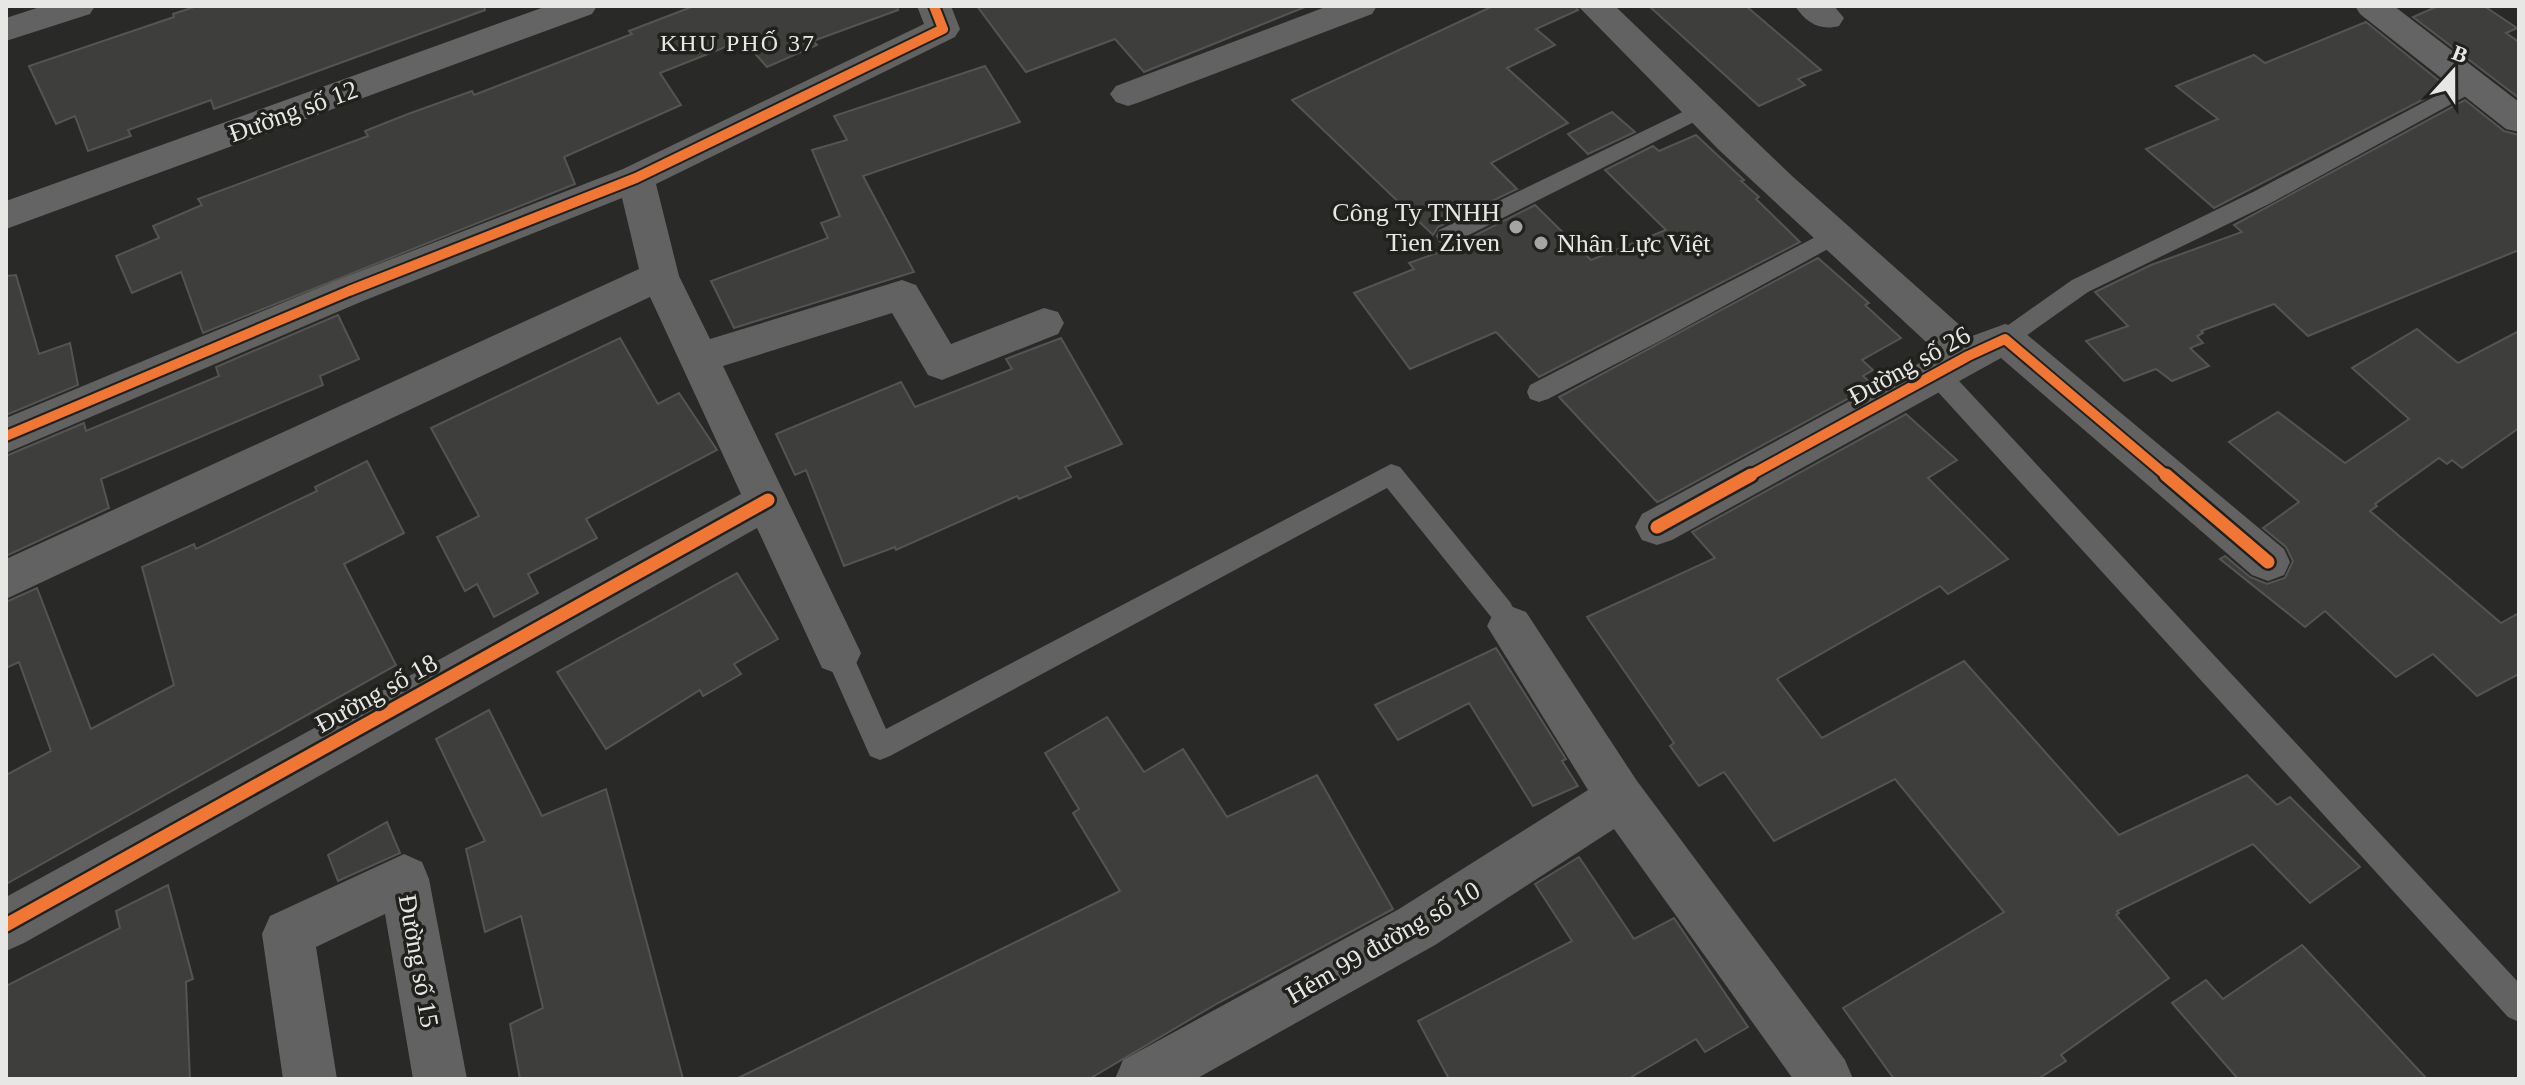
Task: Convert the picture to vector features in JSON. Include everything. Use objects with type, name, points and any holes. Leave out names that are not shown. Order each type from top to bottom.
[{"type":"street","points":[[6,30],[78,6]]},
{"type":"street","name":"Đường số 12","points":[[6,215],[580,6]]},
{"type":"street","points":[[6,436],[349,291],[636,178],[943,29],[934,6]]},
{"type":"street","points":[[1128,94],[1360,6]]},
{"type":"street","name":"Đường số 26","points":[[1595,6],[1831,237],[1952,365]]},
{"type":"street","points":[[2372,6],[2519,120]]},
{"type":"street","points":[[636,178],[660,276],[838,653]]},
{"type":"street","points":[[6,580],[660,276]]},
{"type":"street","points":[[700,358],[902,295],[942,364],[1044,323]]},
{"type":"street","name":"Đường số 26","points":[[1657,527],[2005,339],[2268,562]]},
{"type":"street","name":"Đường số 18","points":[[6,925],[768,500]]},
{"type":"street","points":[[1510,626],[1620,797],[1826,1079]]},
{"type":"street","name":"Hẻm 99 đường số 10","points":[[1142,1079],[1417,927],[1620,797]]},
{"type":"street","name":"Đường số 15","points":[[310,1079],[288,934],[404,879],[440,1079]]},
{"type":"lane","points":[[2005,339],[2080,286],[2261,198],[2470,85]]},
{"type":"lane","points":[[1447,236],[1699,111]]},
{"type":"lane","points":[[1539,392],[1652,335],[1831,237]]},
{"type":"lane","points":[[1952,365],[2519,1006]]},
{"type":"lane","points":[[838,653],[880,747],[1391,474],[1501,610],[1510,626]]},
{"type":"building","points":[[197,6],[484,6],[485,10],[214,109],[211,100],[128,130],[131,136],[88,151],[75,116],[56,124],[29,66],[174,17],[173,14]]},
{"type":"building","points":[[694,6],[897,6],[898,10],[813,41],[817,45],[767,67],[743,40],[660,73],[681,105],[564,157],[575,184],[203,333],[181,272],[132,293],[116,256],[159,238],[153,226],[202,205],[198,199],[368,136],[365,131],[408,114],[472,91],[474,95],[632,34],[629,31]]},
{"type":"building","points":[[977,6],[1305,7],[1144,72],[1115,39],[1026,72]]},
{"type":"building","points":[[1493,6],[1575,6],[1578,10],[1536,29],[1555,45],[1507,68],[1568,123],[1491,163],[1517,189],[1438,227],[1433,235],[1292,100]]},
{"type":"building","points":[[1649,6],[1746,6],[1821,70],[1798,79],[1805,85],[1759,106]]},
{"type":"building","points":[[2438,6],[2484,6],[2517,28],[2506,33],[2519,42],[2519,98],[2413,17]]},
{"type":"building","points":[[2366,22],[2447,87],[2214,208],[2146,149],[2218,119],[2176,86],[2254,55],[2265,63]]},
{"type":"building","points":[[985,66],[1020,122],[863,176],[914,272],[734,328],[711,281],[828,238],[821,223],[840,216],[812,150],[847,140],[834,116]]},
{"type":"building","points":[[2465,100],[2504,131],[2519,135],[2519,250],[2308,336],[2274,304],[2201,331],[2203,333],[2197,336],[2203,343],[2190,348],[2209,366],[2172,381],[2156,369],[2124,381],[2086,341],[2128,326],[2095,292],[2151,265],[2242,232],[2234,225]]},
{"type":"building","points":[[1612,112],[1635,132],[1588,154],[1568,134]]},
{"type":"building","points":[[1696,135],[1744,180],[1741,181],[1759,197],[1756,199],[1800,242],[1539,377],[1496,332],[1410,369],[1354,293],[1414,269],[1409,263],[1448,249],[1445,247],[1456,245],[1535,205],[1591,260],[1666,230],[1605,170],[1653,146],[1659,151]]},
{"type":"building","points":[[1818,258],[1869,303],[1865,305],[1901,338],[1862,360],[1873,370],[1863,376],[1873,385],[1662,500],[1657,502],[1559,397]]},
{"type":"building","points":[[16,275],[39,354],[70,343],[78,385],[6,415],[6,276]]},
{"type":"building","points":[[338,315],[359,359],[320,376],[323,385],[101,479],[109,508],[6,556],[6,456],[84,423],[86,431],[219,376],[216,367]]},
{"type":"building","points":[[2417,329],[2458,363],[2519,331],[2519,428],[2462,468],[2452,460],[2447,464],[2439,458],[2375,504],[2377,506],[2370,511],[2501,623],[2519,613],[2519,674],[2477,696],[2433,654],[2396,677],[2325,611],[2305,627],[2220,559],[2225,556],[2250,577],[2267,584],[2285,578],[2293,561],[2286,547],[2263,528],[2299,502],[2229,442],[2278,412],[2345,463],[2409,419],[2352,368]]},
{"type":"building","points":[[620,338],[658,404],[679,393],[717,450],[586,519],[597,538],[528,574],[538,593],[494,617],[477,584],[465,591],[437,537],[479,516],[431,428]]},
{"type":"building","points":[[1061,338],[1122,444],[1065,467],[1071,477],[1019,499],[1017,496],[896,550],[895,547],[844,566],[806,470],[795,475],[776,434],[901,382],[915,407],[1012,369],[1006,359]]},
{"type":"building","points":[[1906,414],[1957,460],[1928,478],[2008,559],[1948,594],[1940,586],[1777,679],[1822,738],[1964,661],[2119,835],[2247,775],[2277,805],[2290,797],[2360,867],[2310,903],[2253,844],[2117,911],[2119,913],[2116,915],[2169,978],[2061,1055],[2066,1061],[2038,1079],[1894,1079],[1843,1008],[2004,912],[1895,779],[1774,841],[1724,772],[1699,786],[1670,746],[1674,743],[1587,617],[1715,558],[1692,532]]},
{"type":"building","points":[[367,461],[404,533],[344,564],[396,665],[6,884],[6,775],[51,751],[19,662],[6,668],[6,602],[37,588],[91,729],[174,685],[142,567],[194,544],[196,549],[317,491],[315,487]]},
{"type":"building","points":[[737,573],[778,639],[734,664],[741,674],[703,696],[700,690],[606,749],[557,672]]},
{"type":"building","points":[[1496,648],[1566,759],[1562,761],[1578,786],[1533,806],[1469,703],[1398,740],[1375,705]]},
{"type":"building","points":[[489,710],[542,816],[606,789],[683,1079],[520,1079],[510,1024],[543,1008],[521,916],[485,932],[466,849],[485,841],[436,739]]},
{"type":"building","points":[[1107,717],[1144,772],[1183,749],[1227,817],[1317,775],[1393,909],[1218,1003],[1089,1079],[736,1079],[1120,891],[1073,813],[1079,809],[1045,753]]},
{"type":"building","points":[[387,822],[400,853],[338,881],[328,855]]},
{"type":"building","points":[[1579,857],[1634,939],[1674,918],[1748,1027],[1705,1052],[1696,1039],[1628,1079],[1449,1079],[1418,1021],[1572,941],[1535,884]]},
{"type":"building","points":[[168,885],[193,979],[186,982],[190,1079],[6,1079],[6,986],[120,928],[116,911]]},
{"type":"building","points":[[2302,945],[2427,1079],[2238,1079],[2172,1003],[2206,980],[2223,999]]},
{"type":"cycle path","points":[[6,436],[349,291],[636,178],[943,29],[934,6]]},
{"type":"cycle path","points":[[1657,527],[1968,356],[2005,339],[2268,562]]},
{"type":"cycle path","points":[[6,925],[768,500]]},
{"type":"place","name":"Công Ty TNHH Tien Ziven","points":[[1516,227]]},
{"type":"place","name":"Nhân Lực Việt","points":[[1541,243]]},
{"type":"district","name":"KHU PHỐ 37","points":[[738,43]]}]
